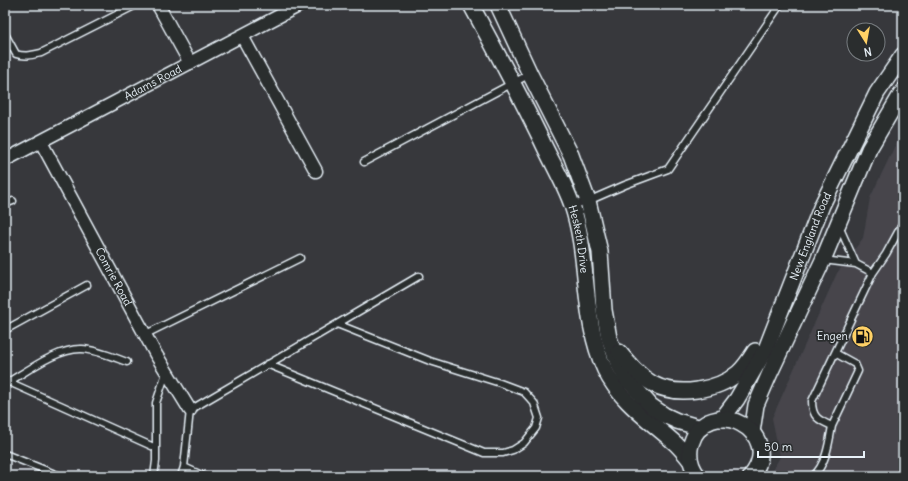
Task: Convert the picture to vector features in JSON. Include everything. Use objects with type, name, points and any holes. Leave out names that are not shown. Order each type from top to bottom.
[{"type":"street","points":[[158,5],[190,63]]},
{"type":"street","name":"Adams Road","points":[[5,160],[300,5]]},
{"type":"street","name":"Hesketh Drive","points":[[471,5],[513,82],[559,175],[572,205],[581,245],[591,322],[606,371],[615,386],[628,402],[677,445],[690,460],[698,476]]},
{"type":"street","name":"Hesketh Drive","points":[[498,5],[530,74],[571,155],[588,201],[600,252],[604,310],[609,338],[615,356],[626,378],[651,406],[664,415],[701,428]]},
{"type":"street","points":[[242,36],[316,171]]},
{"type":"street","name":"New England Road","points":[[722,419],[737,398],[763,354],[822,205],[877,93],[903,55]]},
{"type":"street","name":"New England Road","points":[[752,432],[756,405],[823,260],[869,149],[903,92]]},
{"type":"street","name":"Comrie Road","points":[[41,142],[166,373],[190,410]]},
{"type":"street","points":[[604,310],[617,349],[631,367],[654,384],[664,388],[686,391],[724,382],[738,373],[750,359],[780,314]]},
{"type":"street","points":[[690,460],[692,443],[701,428],[708,423],[722,419],[730,419],[746,426],[757,440],[759,449],[757,474]]},
{"type":"lane","points":[[5,34],[16,54],[31,56],[41,53],[136,5]]},
{"type":"lane","points":[[572,205],[588,201],[668,169],[780,5]]},
{"type":"lane","points":[[364,162],[530,74]]},
{"type":"lane","points":[[5,204],[13,200]]},
{"type":"lane","points":[[838,224],[856,264]]},
{"type":"lane","points":[[832,426],[817,418],[812,409],[812,401],[873,273],[903,224]]},
{"type":"lane","points":[[146,334],[300,258]]},
{"type":"lane","points":[[823,260],[856,264],[873,273]]},
{"type":"lane","points":[[181,476],[184,467],[190,410],[419,276]]},
{"type":"lane","points":[[5,330],[87,285]]},
{"type":"lane","points":[[267,364],[484,453],[503,453],[513,450],[524,443],[536,428],[539,418],[534,403],[524,392],[430,361],[337,324]]},
{"type":"lane","points":[[7,383],[63,352],[83,349],[127,362]]},
{"type":"lane","points":[[813,476],[825,456],[832,426],[858,371],[855,364],[835,353]]},
{"type":"lane","points":[[154,476],[156,461],[156,403],[166,373]]},
{"type":"lane","points":[[7,383],[156,448]]},
{"type":"lane","points":[[5,454],[60,476]]},
{"type":"lane","points":[[184,467],[204,476]]},
{"type":"shaded area","points":[[903,129],[903,476],[769,476],[780,457],[772,418],[837,273],[863,238],[870,198]]},
{"type":"place","name":"Engen","points":[[863,336]]}]
